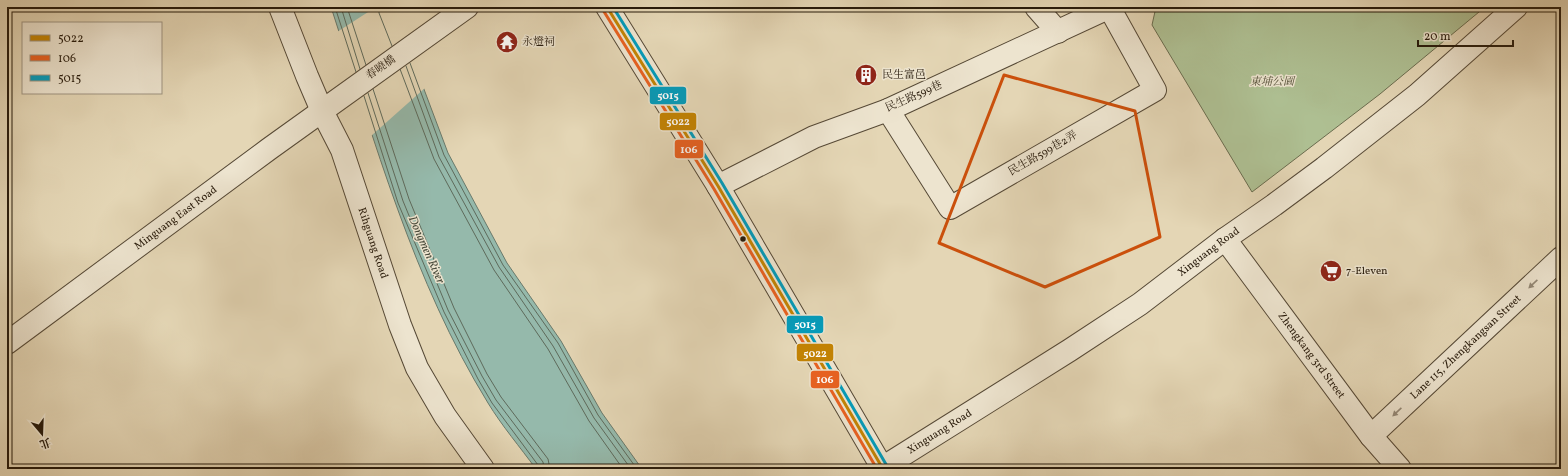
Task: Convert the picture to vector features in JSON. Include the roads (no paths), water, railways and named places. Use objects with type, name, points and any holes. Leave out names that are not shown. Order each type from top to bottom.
[{"type":"street","name":"Rihguang Road","points":[[280,7],[322,111],[342,150],[400,325],[417,368],[445,416],[483,469]]},
{"type":"street","name":"春曉橋","points":[[345,94],[467,7]]},
{"type":"street","points":[[607,7],[718,186],[882,469]]},
{"type":"street","points":[[1036,7],[1058,32]]},
{"type":"street","name":"民生路599巷","points":[[718,186],[814,137],[888,110],[1110,7]]},
{"type":"street","name":"民生路599巷2弄","points":[[888,110],[950,208],[1155,90],[1110,7]]},
{"type":"street","name":"Xinguang Road","points":[[882,469],[1140,304],[1225,239],[1324,168],[1411,100],[1516,7]]},
{"type":"street","name":"Minguang East Road","points":[[7,343],[345,94]]},
{"type":"street","name":"Zhengkang 3rd Street","points":[[1225,239],[1371,436],[1400,469]]},
{"type":"street","name":"Lane 115, Zhengkangsan Street","points":[[1371,436],[1561,258]]},
{"type":"water","name":"Dongmen River","points":[[331,7],[393,7],[448,153],[507,263],[561,341],[602,413],[642,469],[536,469],[493,412],[438,309],[417,260],[380,159]]},
{"type":"place","name":"永燈祠","points":[[507,42]]},
{"type":"place","name":"民生富邑","points":[[866,75]]},
{"type":"place","name":"7-Eleven","points":[[1331,271]]},
{"type":"park label","name":"東埔公園","points":[[1272,82]]}]
